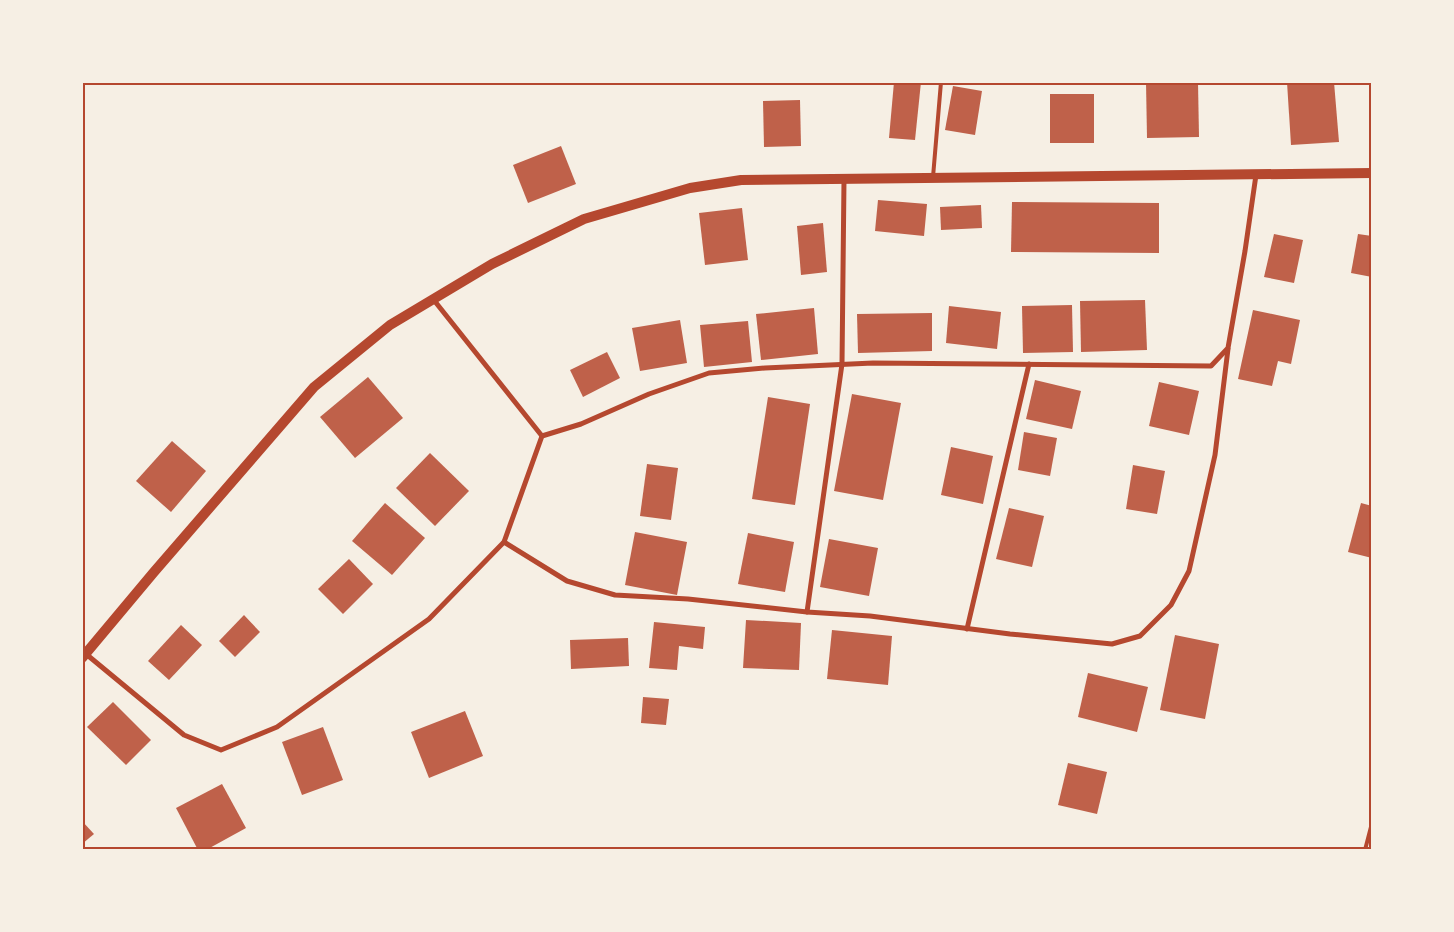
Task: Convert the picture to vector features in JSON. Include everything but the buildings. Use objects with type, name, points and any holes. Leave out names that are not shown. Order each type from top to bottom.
[{"type":"main road","points":[[84,656],[314,387],[390,325],[492,264],[584,219],[690,188],[741,180],[1372,174]]},
{"type":"street","points":[[504,542],[567,580],[615,595],[688,599],[807,612],[870,616],[967,629],[1112,644],[1140,636],[1171,605],[1189,571],[1215,455],[1228,348],[1246,251],[1256,175]]},
{"type":"street","points":[[807,612],[842,364],[844,180]]},
{"type":"street","points":[[434,299],[542,436]]},
{"type":"street","points":[[542,436],[581,424],[649,394],[709,374],[765,368],[873,363],[1211,366],[1228,348]]},
{"type":"street","points":[[967,629],[1029,364]]},
{"type":"street","points":[[84,656],[184,735],[222,750],[277,727],[429,619],[504,542],[542,436]]},
{"type":"lane","points":[[933,179],[941,82]]},
{"type":"lane","points":[[1365,850],[1372,823]]}]
